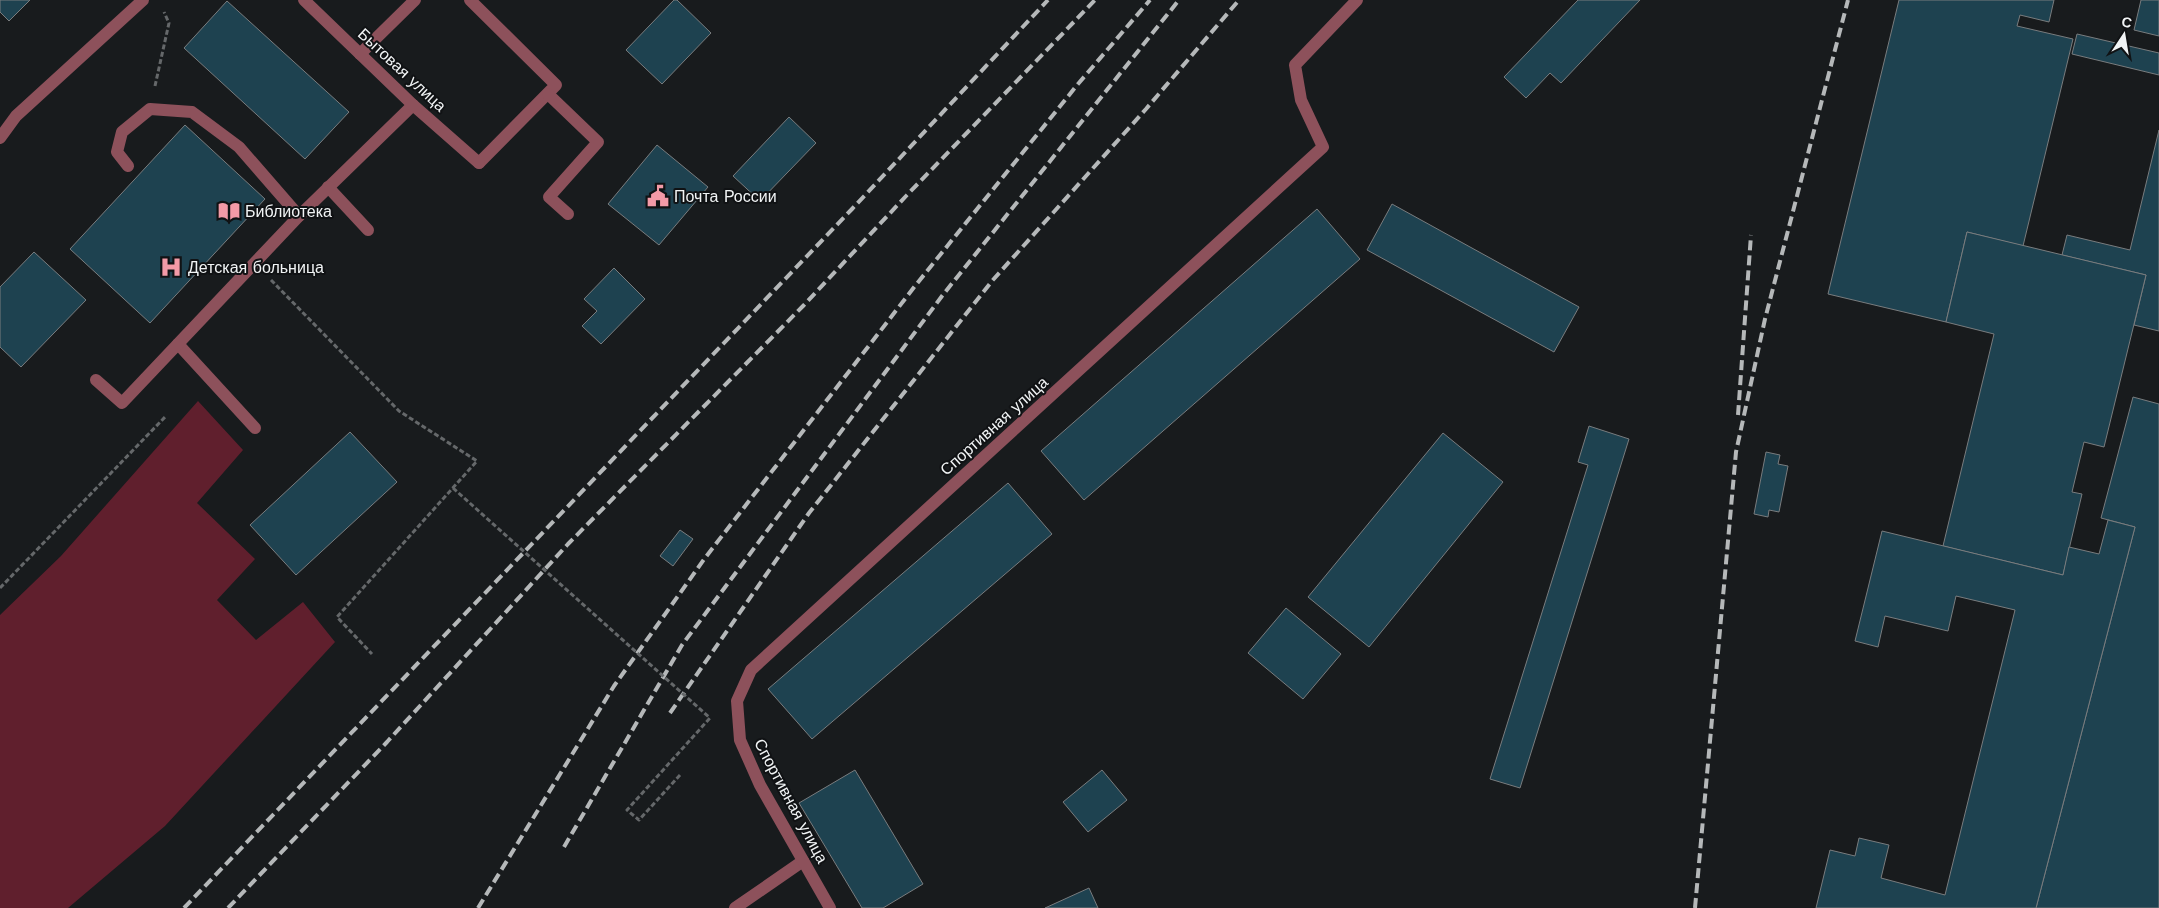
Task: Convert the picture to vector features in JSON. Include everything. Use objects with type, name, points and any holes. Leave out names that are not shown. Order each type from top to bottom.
[{"type":"street","points":[[0,138],[16,116],[143,0]]},
{"type":"street","name":"Бытовая улица","points":[[304,0],[413,104],[479,163],[548,94]]},
{"type":"street","points":[[360,54],[415,0]]},
{"type":"street","points":[[470,0],[556,85],[548,94],[598,142],[549,197],[568,214]]},
{"type":"street","name":"Спортивная улица","points":[[830,908],[760,785],[740,740],[738,701],[751,670],[1323,147],[1301,100],[1295,65],[1358,0]]},
{"type":"street","points":[[96,380],[122,403],[328,186],[413,104]]},
{"type":"street","points":[[128,166],[117,152],[122,132],[150,109],[192,112],[240,147],[299,216]]},
{"type":"street","points":[[328,186],[368,230]]},
{"type":"street","points":[[178,344],[255,428]]},
{"type":"street","points":[[735,908],[803,861]]},
{"type":"path","points":[[150,109],[169,23],[162,8]]},
{"type":"path","points":[[255,263],[399,411],[477,461],[337,617],[372,654]]},
{"type":"path","points":[[0,588],[166,416]]},
{"type":"path","points":[[453,488],[710,718],[627,810],[639,820],[680,775]]},
{"type":"shaded area","points":[[198,401],[243,450],[197,503],[255,559],[217,600],[256,640],[303,602],[335,642],[165,826],[68,908],[0,908],[0,615],[61,556]]},
{"type":"building","points":[[0,0],[30,0],[9,21],[0,12]]},
{"type":"building","points":[[674,0],[677,0],[711,33],[662,84],[626,50]]},
{"type":"building","points":[[1578,0],[1640,0],[1561,83],[1550,73],[1526,98],[1504,77]]},
{"type":"building","points":[[1899,0],[2054,0],[2049,22],[2020,15],[2017,26],[2073,39],[2023,246],[1967,232],[1946,322],[1828,294]]},
{"type":"building","points":[[2141,0],[2159,0],[2159,36],[2134,30]]},
{"type":"building","points":[[227,1],[349,112],[305,159],[184,48]]},
{"type":"building","points":[[2077,34],[2159,53],[2159,75],[2072,54]]},
{"type":"building","points":[[789,117],[816,143],[760,201],[733,176]]},
{"type":"building","points":[[185,125],[265,199],[150,323],[70,249]]},
{"type":"building","points":[[2159,130],[2159,331],[2134,325],[2146,275],[2062,255],[2067,235],[2130,250]]},
{"type":"building","name":"Почта России","points":[[657,145],[708,187],[659,245],[608,204]]},
{"type":"building","points":[[1392,204],[1579,307],[1554,352],[1367,250]]},
{"type":"building","points":[[1317,209],[1360,259],[1084,500],[1041,451]]},
{"type":"building","points":[[1967,232],[2146,275],[2104,447],[2084,442],[2072,492],[2082,494],[2063,575],[1943,546],[1994,334],[1946,322]]},
{"type":"building","points":[[34,252],[86,300],[21,367],[0,347],[0,287]]},
{"type":"building","points":[[614,268],[645,299],[601,344],[582,326],[597,311],[584,299]]},
{"type":"building","points":[[2133,397],[2159,404],[2159,908],[2036,908],[2135,527],[2101,518]]},
{"type":"building","points":[[1589,426],[1629,439],[1520,788],[1490,779],[1588,465],[1578,462]]},
{"type":"building","points":[[350,432],[397,482],[296,575],[250,525]]},
{"type":"building","points":[[1443,433],[1503,482],[1369,647],[1308,597]]},
{"type":"building","points":[[1766,452],[1780,455],[1778,464],[1788,466],[1779,512],[1769,510],[1768,517],[1754,514]]},
{"type":"building","points":[[1008,483],[1052,534],[812,739],[768,689]]},
{"type":"building","points":[[2108,520],[2135,527],[2036,908],[1816,908],[1830,850],[1855,856],[1859,838],[1889,845],[1881,878],[1945,895],[2015,610],[1956,596],[1948,631],[1885,616],[1878,647],[1855,641],[1882,531],[2063,575],[2069,547],[2099,554]]},
{"type":"building","points":[[680,530],[693,539],[673,566],[660,556]]},
{"type":"building","points":[[1286,608],[1341,654],[1303,699],[1248,653]]},
{"type":"building","points":[[855,770],[923,884],[883,908],[862,908],[799,803]]},
{"type":"building","points":[[1102,770],[1127,800],[1088,832],[1063,802]]},
{"type":"building","points":[[1089,888],[1098,908],[1045,908]]},
{"type":"railway","points":[[184,908],[852,209],[1048,0]]},
{"type":"railway","points":[[228,908],[387,742],[568,544],[804,305],[1095,0]]},
{"type":"railway","points":[[478,908],[614,686],[705,558],[915,286],[1078,84],[1150,0]]},
{"type":"railway","points":[[564,847],[682,645],[942,296],[1179,0]]},
{"type":"railway","points":[[670,713],[809,513],[992,281],[1146,109],[1239,0]]},
{"type":"railway","points":[[1695,908],[1736,452],[1765,319],[1848,0]]},
{"type":"railway","points":[[1738,415],[1751,235]]},
{"type":"place","name":"Почта России","points":[[658,196]]},
{"type":"place","name":"Библиотека","points":[[229,211]]},
{"type":"place","name":"Детская больница","points":[[171,267]]}]
